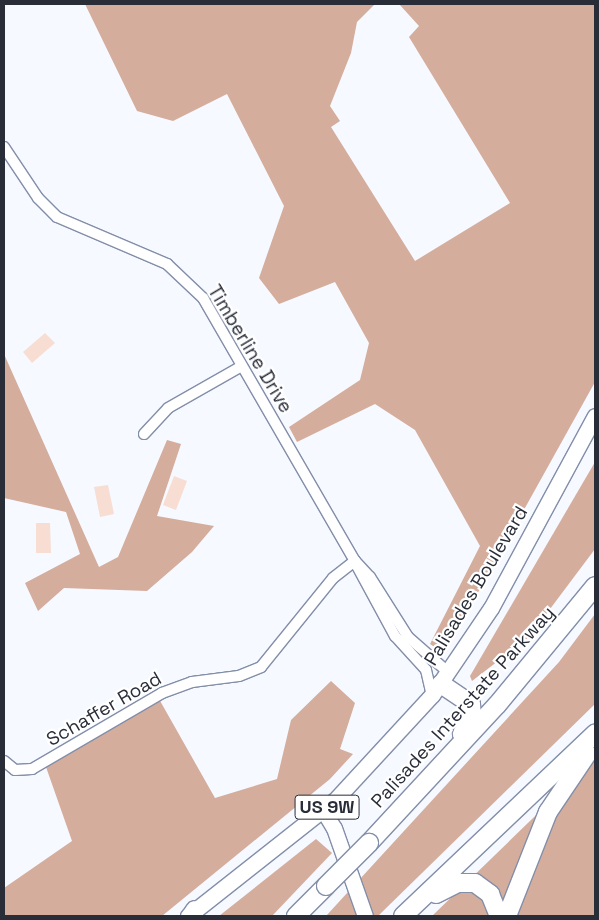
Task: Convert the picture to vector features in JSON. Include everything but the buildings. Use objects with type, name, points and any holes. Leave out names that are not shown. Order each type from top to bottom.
[{"type":"highway","name":"Palisades Interstate Parkway","points":[[296,916],[413,797],[554,640],[595,586]]},
{"type":"highway","points":[[413,797],[472,718],[467,699],[441,684]]},
{"type":"highway","points":[[404,916],[595,734]]},
{"type":"highway","points":[[508,916],[548,812],[595,744]]},
{"type":"highway","points":[[404,916],[443,890],[466,882],[490,894],[499,916]]},
{"type":"main road","name":"Palisades Boulevard","points":[[192,914],[323,810],[378,757],[441,684],[505,583],[595,416]]},
{"type":"main road","points":[[323,810],[334,828],[365,916]]},
{"type":"street","name":"Timberline Drive","points":[[4,147],[38,198],[57,217],[153,256],[178,272],[203,298],[372,589],[395,636],[441,684]]},
{"type":"street","points":[[144,434],[168,408],[242,366]]},
{"type":"street","name":"Schaffer Road","points":[[4,761],[15,770],[32,769],[162,693],[192,682],[239,676],[261,666],[333,578],[355,561]]},
{"type":"street","name":"Timberline Drive","points":[[372,589],[441,684]]},
{"type":"shaded area","points":[[85,4],[375,4],[357,22],[351,53],[330,106],[340,121],[331,127],[415,261],[510,203],[409,37],[419,26],[399,4],[595,4],[595,382],[476,596],[439,650],[430,644],[480,546],[415,430],[375,404],[297,442],[289,427],[360,380],[369,343],[335,282],[279,304],[259,278],[284,206],[227,94],[173,121],[137,111]]},
{"type":"shaded area","points":[[45,333],[55,343],[32,363],[23,352]]},
{"type":"shaded area","points":[[4,354],[99,567],[118,557],[167,440],[181,444],[157,516],[214,526],[192,552],[147,591],[64,588],[38,611],[25,583],[80,554],[66,512],[4,498]]},
{"type":"shaded area","points":[[595,462],[595,549],[529,637],[472,681],[470,676]]},
{"type":"shaded area","points":[[174,476],[187,481],[176,510],[163,505]]},
{"type":"shaded area","points":[[108,485],[114,514],[100,517],[94,487]]},
{"type":"shaded area","points":[[36,523],[50,523],[51,553],[36,553]]},
{"type":"shaded area","points":[[595,614],[595,704],[378,916],[326,916],[559,662]]},
{"type":"shaded area","points":[[331,681],[355,703],[340,749],[353,754],[330,779],[162,916],[4,916],[4,888],[72,841],[46,767],[159,699],[215,798],[277,779],[291,720]]},
{"type":"shaded area","points":[[595,758],[595,916],[432,916]]},
{"type":"shaded area","points":[[316,839],[332,853],[272,916],[219,916]]}]
